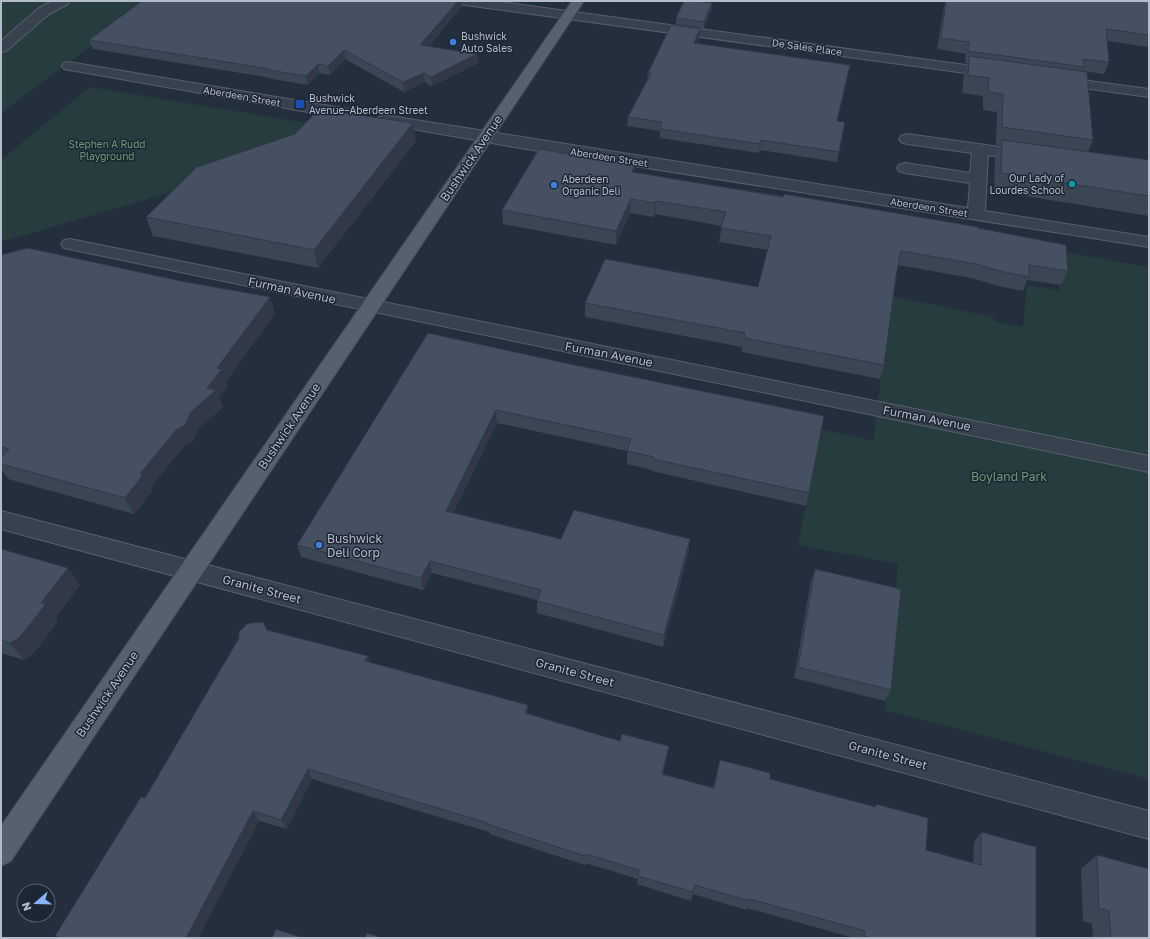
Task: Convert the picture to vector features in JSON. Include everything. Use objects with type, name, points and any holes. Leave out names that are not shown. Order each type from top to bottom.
[{"type":"main road","name":"Bushwick Avenue","points":[[1,851],[578,1]]},
{"type":"street","points":[[1,48],[38,8],[63,1]]},
{"type":"street","name":"De Sales Place","points":[[465,1],[1005,74]]},
{"type":"street","name":"Aberdeen Street","points":[[69,66],[485,138],[1149,242]]},
{"type":"street","points":[[1044,79],[1149,94]]},
{"type":"street","points":[[907,139],[1041,158]]},
{"type":"street","points":[[976,215],[980,149]]},
{"type":"street","points":[[905,168],[978,179]]},
{"type":"street","name":"Furman Avenue","points":[[70,244],[1149,464]]},
{"type":"street","name":"Granite Street","points":[[1,520],[1149,825]]},
{"type":"green space","points":[[1,1],[151,1],[1,113]]},
{"type":"green space","name":"Stephen A Rudd Playground","points":[[90,87],[319,125],[192,186],[1,242],[1,160]]},
{"type":"green space","name":"Boyland Park","points":[[1064,252],[1149,267],[1149,779],[885,710],[898,564],[798,545],[820,429],[873,441],[891,296],[993,317],[994,321],[1023,327],[1027,285],[1059,290]]},
{"type":"building","points":[[142,1],[458,1],[420,45],[477,54],[431,77],[424,73],[403,82],[344,50],[328,66],[318,64],[306,76],[89,40]]},
{"type":"building","points":[[684,1],[712,3],[704,22],[676,18]]},
{"type":"building","points":[[946,1],[1149,1],[1149,35],[1106,29],[1109,62],[1083,59],[1084,67],[968,51],[969,42],[941,38]]},
{"type":"building","points":[[671,25],[700,29],[694,43],[850,65],[837,121],[845,122],[839,152],[761,140],[760,144],[661,129],[661,122],[628,117],[651,73],[648,73]]},
{"type":"building","points":[[969,56],[1087,72],[1093,140],[1002,127],[1003,94],[988,92],[989,78],[968,75]]},
{"type":"building","points":[[319,109],[413,123],[314,250],[146,217],[197,167],[295,134]]},
{"type":"building","points":[[1002,140],[1149,160],[1149,196],[1001,173]]},
{"type":"building","points":[[539,149],[635,165],[632,172],[783,197],[784,194],[978,227],[1066,245],[1068,271],[1029,265],[1029,277],[976,264],[901,251],[896,276],[884,365],[744,338],[745,333],[585,303],[605,259],[758,287],[771,236],[721,228],[726,212],[656,201],[655,203],[631,199],[616,231],[502,210]]},
{"type":"building","points":[[28,248],[181,281],[270,297],[217,368],[222,369],[207,388],[216,390],[191,412],[185,425],[176,430],[140,474],[143,475],[125,498],[1,464],[1,458],[9,449],[1,447],[1,255]]},
{"type":"building","points":[[428,333],[570,364],[824,416],[809,493],[653,459],[654,457],[627,451],[631,439],[496,410],[446,511],[561,539],[574,510],[690,539],[664,635],[537,601],[541,590],[430,561],[421,578],[297,545]]},
{"type":"building","points":[[1,549],[68,568],[41,603],[46,604],[19,638],[10,643],[1,640]]},
{"type":"building","points":[[815,569],[901,589],[891,690],[798,667]]},
{"type":"building","points":[[263,622],[267,630],[368,656],[365,661],[528,705],[525,713],[620,741],[622,734],[669,746],[662,774],[714,788],[720,760],[770,773],[770,779],[876,807],[876,804],[928,818],[926,850],[981,865],[981,832],[1036,847],[1036,938],[871,938],[864,936],[865,931],[750,899],[749,901],[695,885],[693,892],[638,876],[639,870],[586,854],[585,856],[487,824],[488,823],[308,769],[281,820],[253,811],[186,938],[61,938],[55,936],[141,797],[145,798],[239,638],[239,632],[247,624]]},
{"type":"building","points":[[1097,855],[1149,869],[1149,938],[1111,938],[1109,911],[1099,908]]},
{"type":"building","points":[[276,929],[303,938],[272,938]]},
{"type":"building","points":[[367,933],[382,938],[365,938]]},
{"type":"place","name":"Bushwick Auto Sales","points":[[453,42]]},
{"type":"place","name":"Bushwick Avenue–Aberdeen Street","points":[[300,104]]},
{"type":"place","name":"Our Lady of Lourdes School","points":[[1072,184]]},
{"type":"place","name":"Aberdeen Organic Deli","points":[[554,185]]},
{"type":"place","name":"Bushwick Deli Corp","points":[[319,545]]}]
